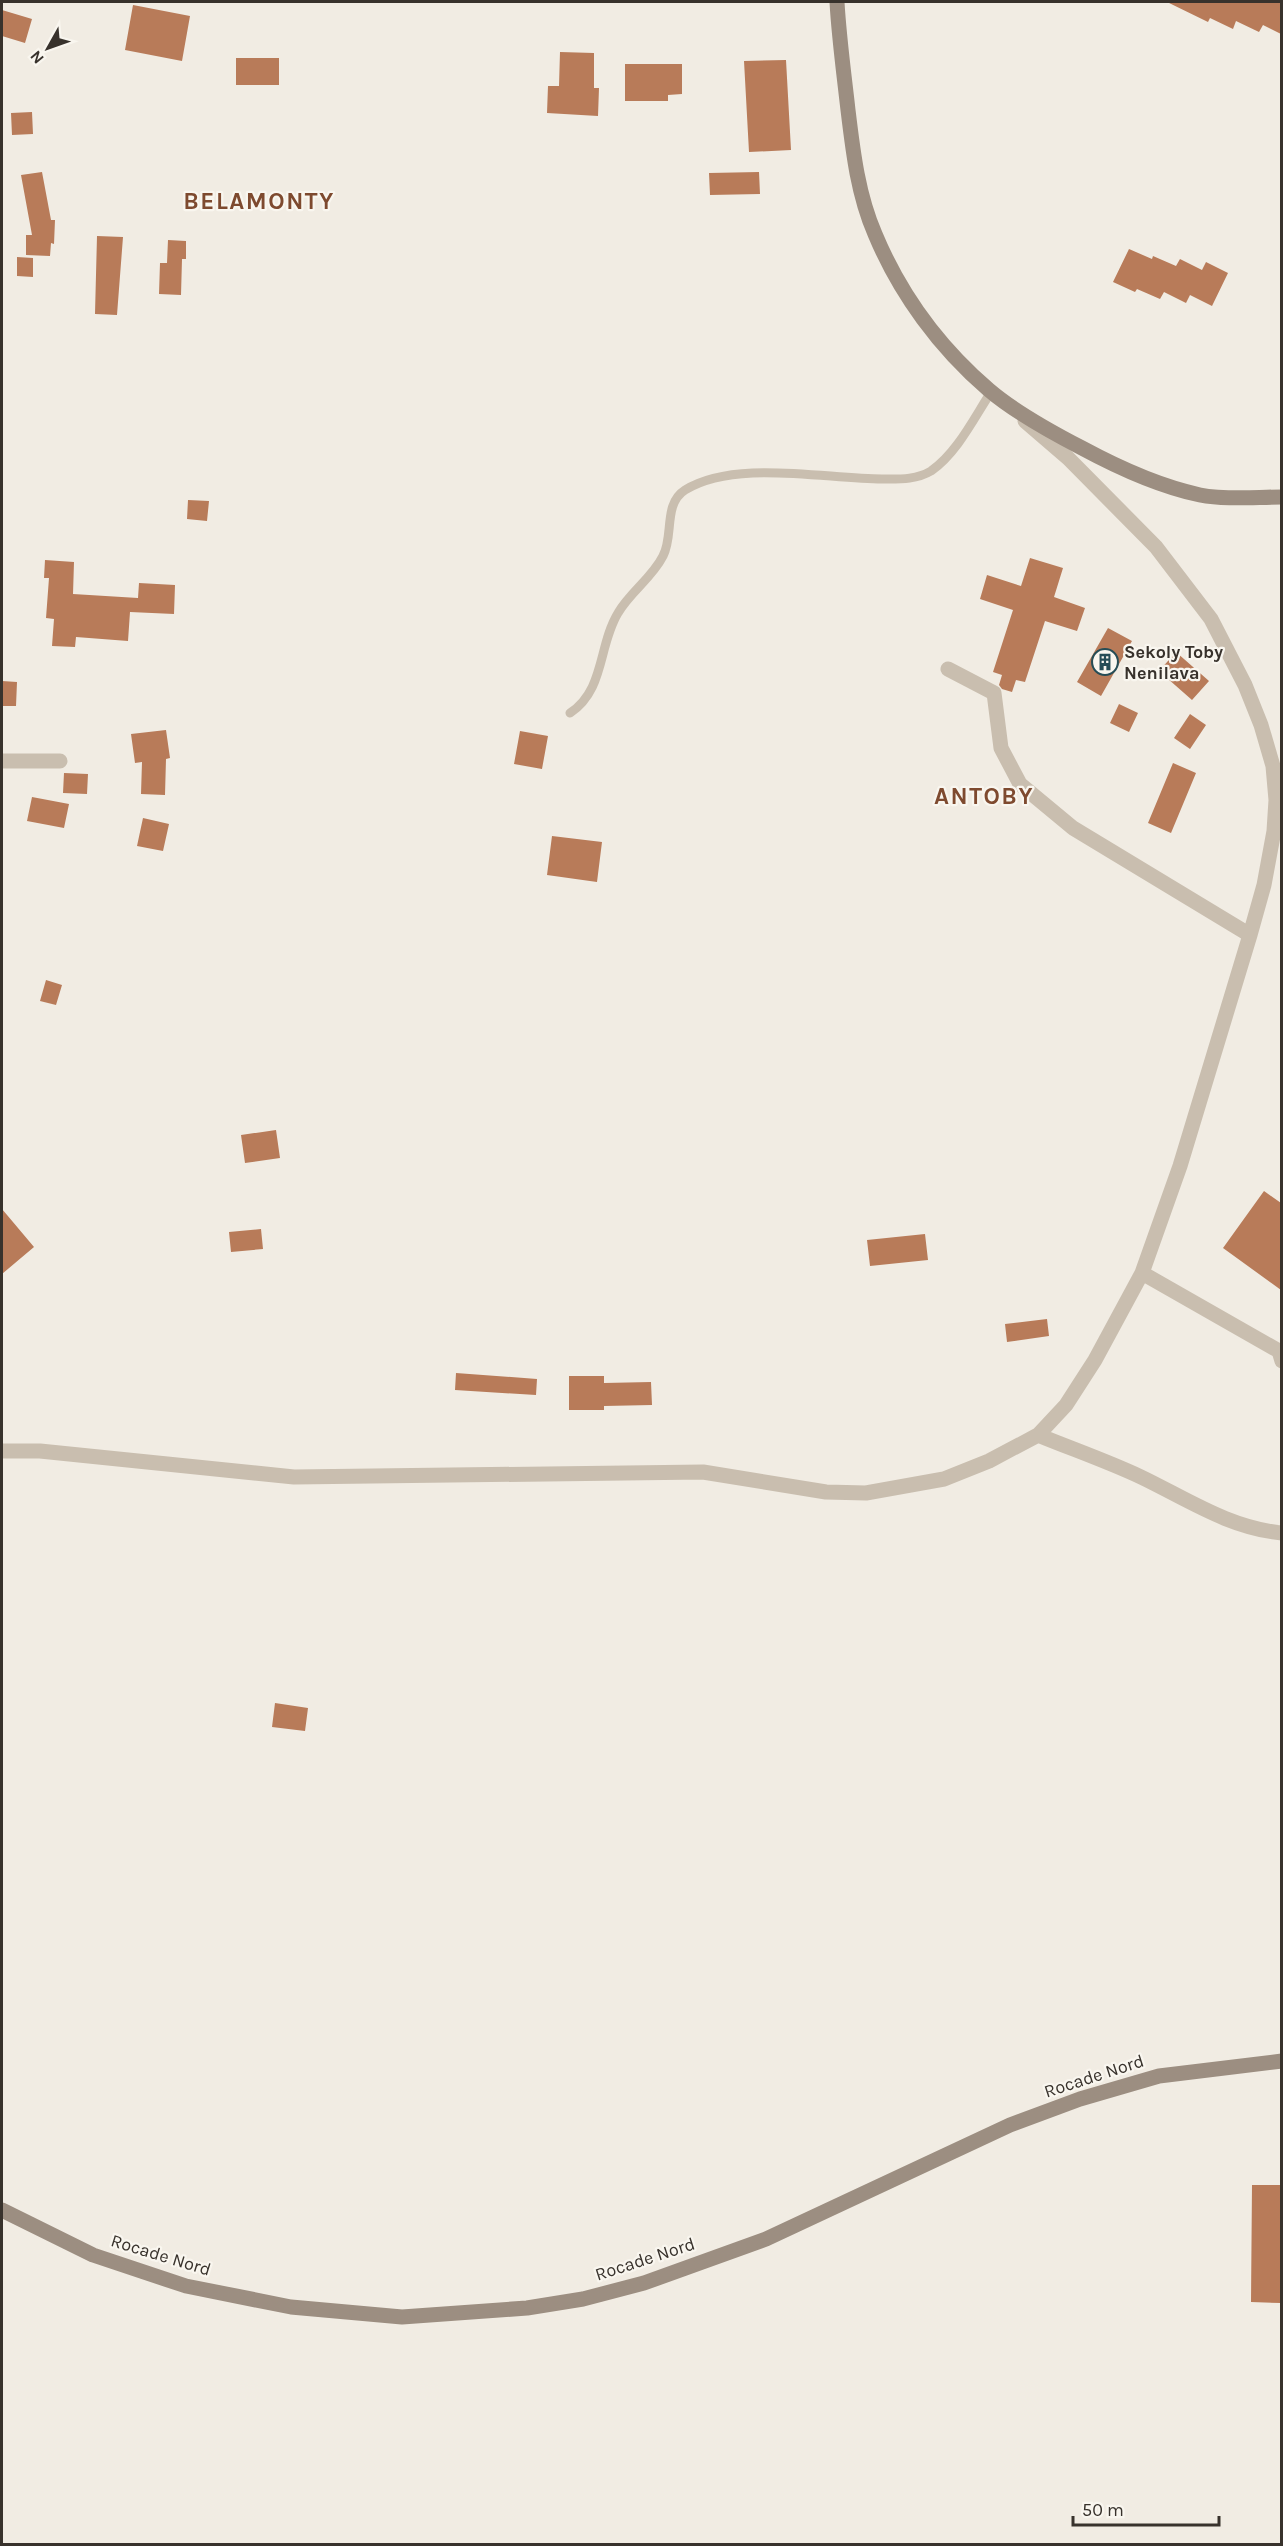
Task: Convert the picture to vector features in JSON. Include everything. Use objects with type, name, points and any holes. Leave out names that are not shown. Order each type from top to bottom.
[{"type":"main road","points":[[837,2],[858,182],[874,232],[897,282],[930,328],[958,360],[991,392],[1052,432],[1107,462],[1139,476],[1201,495],[1232,498],[1281,497]]},
{"type":"main road","name":"Rocade Nord","points":[[2,2210],[93,2254],[186,2286],[291,2307],[402,2317],[526,2308],[583,2299],[644,2283],[766,2239],[1010,2125],[1080,2099],[1159,2076],[1281,2061]]},
{"type":"street","points":[[2,1451],[40,1451],[294,1477],[704,1472],[826,1492],[866,1493],[944,1479],[989,1461],[1038,1435],[1066,1405],[1095,1360],[1142,1273],[1180,1166],[1250,935],[1264,885],[1274,831],[1276,800],[1273,766],[1261,724],[1245,685],[1211,619],[1156,547],[1068,458],[991,392]]},
{"type":"street","points":[[948,669],[994,693],[1001,748],[1020,784],[1072,828],[1250,935]]},
{"type":"street","points":[[2,760],[60,761]]},
{"type":"street","points":[[1142,1273],[1279,1351],[1281,1361]]},
{"type":"street","points":[[1038,1435],[1141,1477],[1195,1506],[1259,1531],[1281,1533]]},
{"type":"lane","points":[[570,713],[586,698],[596,680],[603,661],[607,637],[617,614],[663,557],[668,543],[672,508],[678,495],[708,480],[756,473],[789,472],[855,479],[916,478],[930,471],[946,458],[991,392]]},
{"type":"building","points":[[1167,2],[1281,2],[1281,34],[1263,25],[1259,32],[1236,21],[1233,29],[1210,18],[1208,22]]},
{"type":"building","points":[[133,5],[190,16],[182,61],[125,50]]},
{"type":"building","points":[[2,10],[32,19],[25,43],[2,36]]},
{"type":"building","points":[[560,52],[594,53],[594,88],[599,88],[598,116],[547,113],[548,86],[559,86]]},
{"type":"building","points":[[236,58],[279,58],[279,85],[236,85]]},
{"type":"building","points":[[786,60],[791,150],[749,152],[744,61]]},
{"type":"building","points":[[625,64],[682,64],[682,94],[668,95],[668,101],[625,101]]},
{"type":"building","points":[[32,112],[33,134],[12,135],[11,113]]},
{"type":"building","points":[[42,172],[51,220],[55,220],[54,244],[51,243],[50,256],[26,255],[26,235],[32,235],[21,175]]},
{"type":"building","points":[[759,172],[760,194],[710,195],[709,173]]},
{"type":"building","points":[[97,236],[123,237],[117,315],[95,314]]},
{"type":"building","points":[[168,240],[186,241],[186,259],[182,259],[181,295],[159,294],[160,263],[167,263]]},
{"type":"building","points":[[1129,249],[1176,266],[1180,259],[1202,270],[1206,262],[1228,273],[1212,306],[1190,295],[1186,303],[1164,292],[1160,299],[1137,289],[1135,292],[1113,282]]},
{"type":"building","points":[[17,257],[33,258],[33,277],[17,276]]},
{"type":"building","points":[[188,500],[209,501],[207,521],[187,519]]},
{"type":"building","points":[[1030,558],[1063,568],[1054,597],[1085,608],[1077,631],[1045,621],[1025,682],[1016,680],[1012,692],[1002,689],[999,685],[1002,675],[993,672],[1013,610],[980,599],[987,575],[1021,586]]},
{"type":"building","points":[[45,560],[74,562],[73,594],[138,598],[139,583],[175,585],[174,614],[130,612],[128,641],[76,637],[75,647],[52,646],[54,619],[46,618],[49,578],[44,578]]},
{"type":"building","name":"Sekoly Toby Nenilava","points":[[1108,628],[1132,641],[1101,696],[1077,682]]},
{"type":"building","points":[[1176,652],[1209,681],[1192,700],[1159,671]]},
{"type":"building","points":[[2,681],[17,682],[16,706],[2,706]]},
{"type":"building","points":[[1119,704],[1138,713],[1129,732],[1110,723]]},
{"type":"building","points":[[1190,714],[1206,725],[1190,749],[1174,738]]},
{"type":"building","points":[[166,730],[170,758],[166,759],[165,795],[141,794],[142,762],[135,763],[131,734]]},
{"type":"building","points":[[520,731],[548,736],[542,769],[514,764]]},
{"type":"building","points":[[1173,763],[1196,773],[1171,833],[1148,823]]},
{"type":"building","points":[[64,773],[88,774],[87,794],[63,793]]},
{"type":"building","points":[[32,797],[69,804],[64,828],[27,821]]},
{"type":"building","points":[[143,818],[169,824],[163,851],[137,846]]},
{"type":"building","points":[[552,836],[602,842],[597,882],[547,875]]},
{"type":"building","points":[[46,980],[62,985],[56,1005],[40,1001]]},
{"type":"building","points":[[276,1130],[280,1158],[245,1163],[241,1135]]},
{"type":"building","points":[[1264,1191],[1281,1203],[1281,1290],[1223,1248]]},
{"type":"building","points":[[2,1209],[34,1247],[2,1274]]},
{"type":"building","points":[[261,1229],[263,1249],[231,1252],[229,1232]]},
{"type":"building","points":[[925,1234],[928,1260],[870,1266],[867,1240]]},
{"type":"building","points":[[1047,1319],[1049,1336],[1007,1342],[1005,1324]]},
{"type":"building","points":[[456,1373],[537,1379],[536,1395],[455,1390]]},
{"type":"building","points":[[569,1376],[604,1376],[604,1383],[651,1382],[652,1405],[604,1406],[604,1410],[569,1410]]},
{"type":"building","points":[[275,1703],[308,1708],[305,1731],[272,1727]]},
{"type":"building","points":[[1252,2185],[1281,2185],[1281,2303],[1251,2302]]},
{"type":"place","name":"Sekoly Toby Nenilava","points":[[1105,662]]},
{"type":"district","name":"BELAMONTY","points":[[259,201]]},
{"type":"district","name":"ANTOBY","points":[[984,796]]}]
